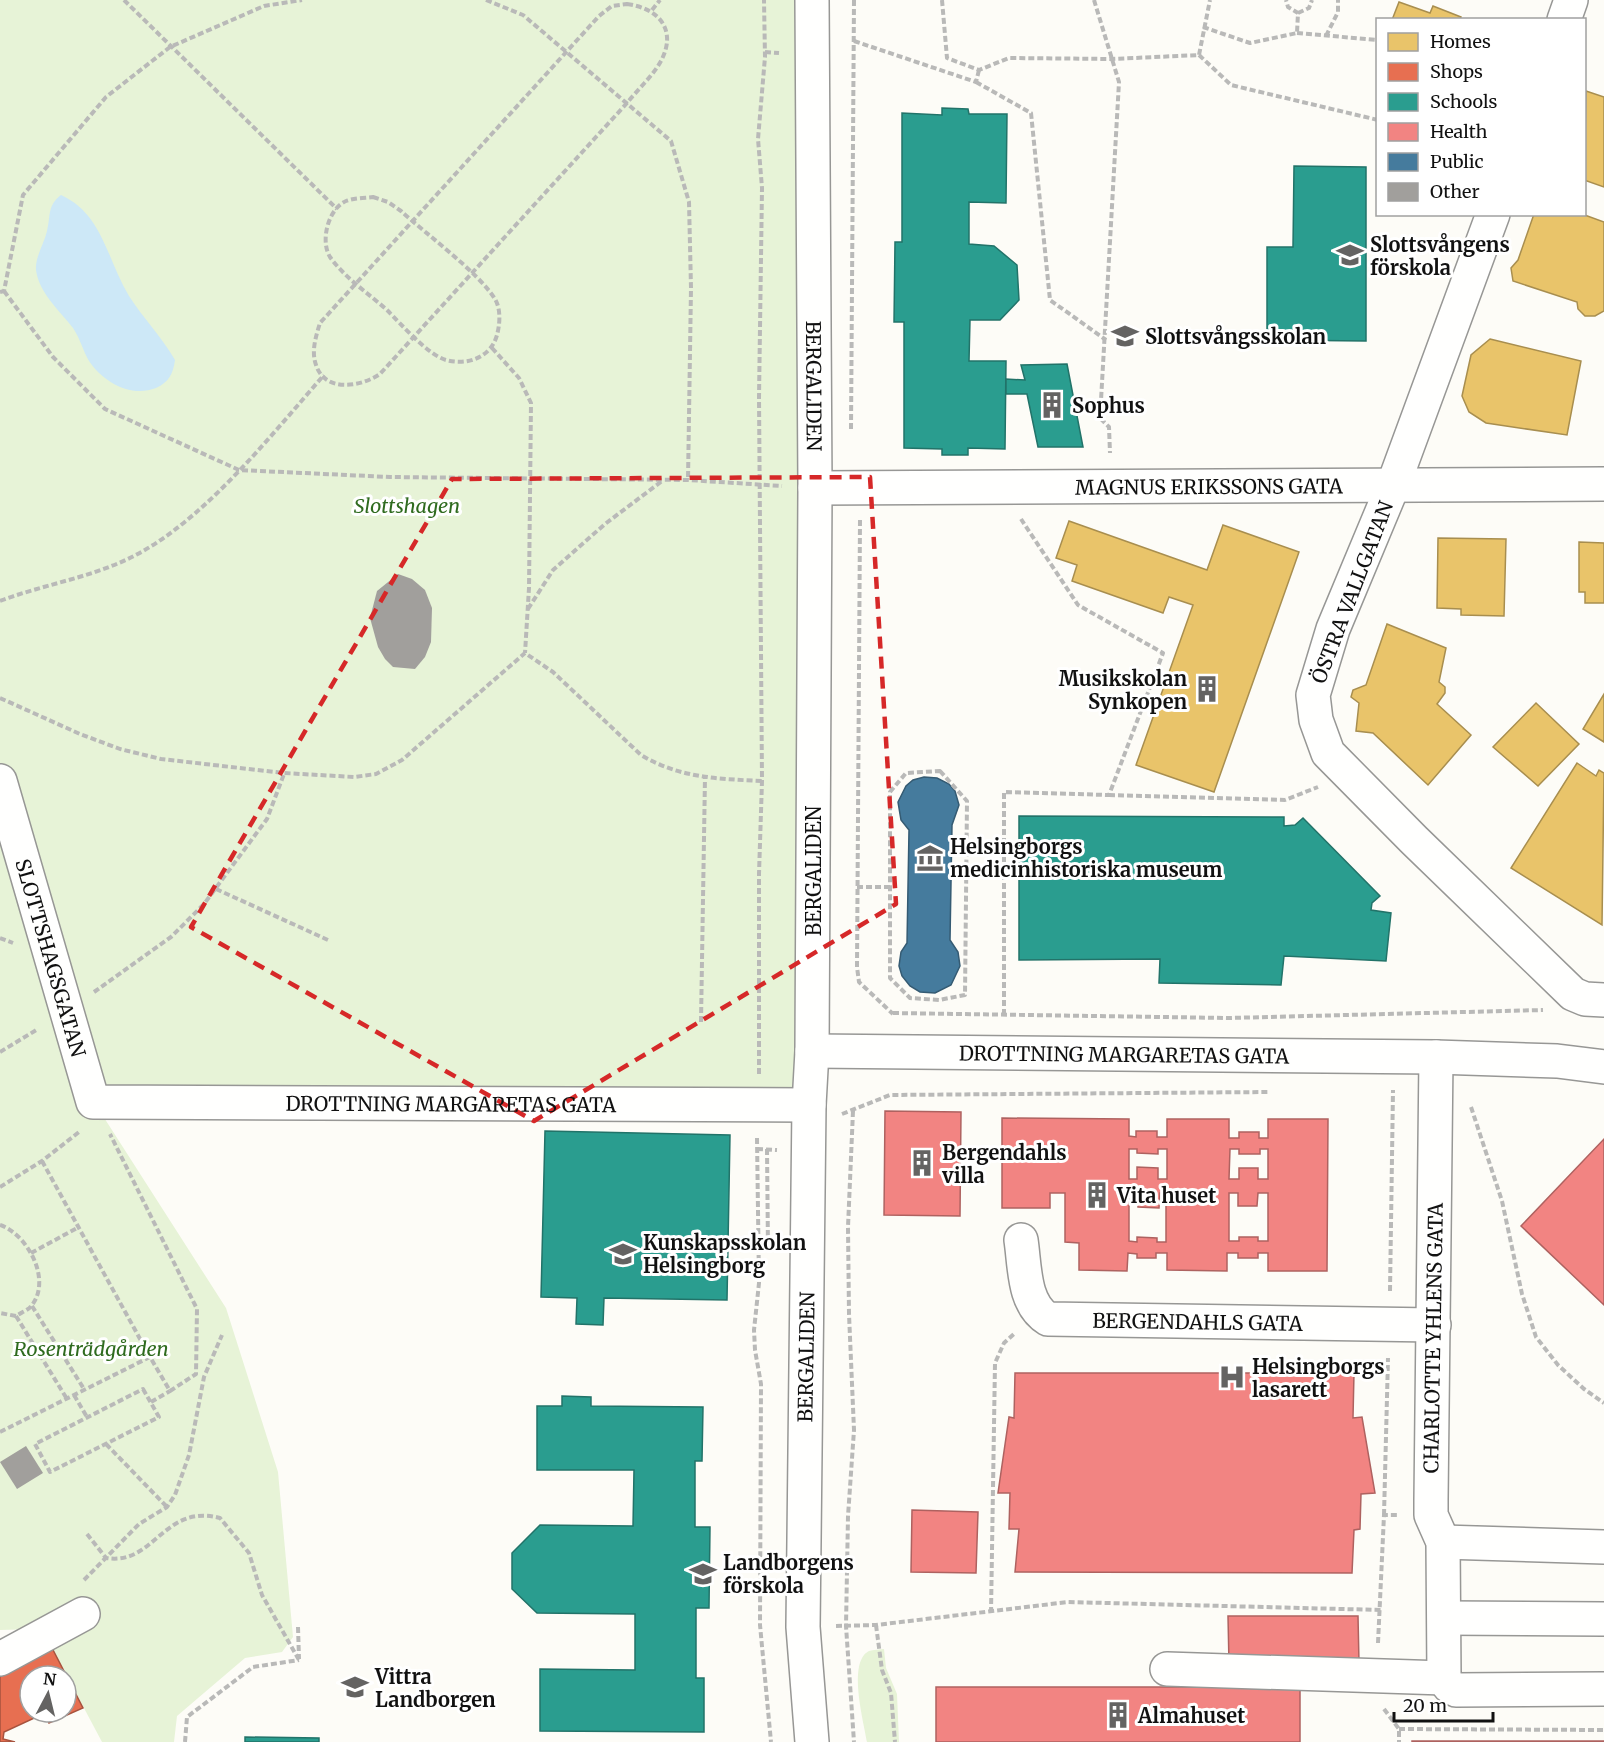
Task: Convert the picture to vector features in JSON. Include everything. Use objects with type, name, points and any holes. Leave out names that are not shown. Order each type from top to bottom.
[{"type":"street","name":"BERGALIDEN","points":[[812,0],[815,488],[812,1051],[809,1114],[803,1627],[813,1742]]},
{"type":"street","points":[[1565,18],[1571,0]]},
{"type":"street","name":"ÖSTRA VALLGATAN","points":[[1492,216],[1394,483],[1333,629],[1313,695],[1316,720],[1328,753],[1414,840],[1573,994],[1585,999],[1604,1000]]},
{"type":"street","name":"MAGNUS ERIKSSONS GATA","points":[[815,488],[1394,483],[1604,484]]},
{"type":"street","name":"SLOTTSHAGSGATAN","points":[[0,781],[55,1018],[93,1102]]},
{"type":"street","name":"DROTTNING MARGARETAS GATA","points":[[812,1051],[1436,1057],[1557,1061],[1604,1067]]},
{"type":"street","name":"CHARLOTTE YHLENS GATA","points":[[1436,1057],[1431,1515],[1443,1542],[1444,1678]]},
{"type":"street","name":"DROTTNING MARGARETAS GATA","points":[[93,1102],[758,1105],[809,1114]]},
{"type":"street","points":[[1021,1240],[1030,1299],[1038,1313]]},
{"type":"street","name":"BERGENDAHLS GATA","points":[[1038,1313],[1048,1319],[1434,1325]]},
{"type":"street","points":[[1443,1542],[1604,1547]]},
{"type":"street","points":[[0,1659],[83,1614]]},
{"type":"street","points":[[1445,1618],[1604,1619]]},
{"type":"street","points":[[1167,1669],[1444,1678],[1449,1686],[1456,1690],[1604,1689]]},
{"type":"path","points":[[124,0],[337,209]]},
{"type":"path","points":[[303,0],[264,6],[170,47],[106,96],[23,195],[2,292],[53,357],[105,409],[239,470],[390,477],[688,480],[815,488]]},
{"type":"path","points":[[486,0],[523,15],[671,141],[689,202],[691,288],[688,480]]},
{"type":"path","points":[[652,10],[660,0]]},
{"type":"path","points":[[764,0],[765,57],[758,139],[762,188],[760,485],[762,781],[759,874],[759,1283],[754,1330],[761,1405],[760,1625],[771,1742]]},
{"type":"path","points":[[851,435],[854,0]]},
{"type":"path","points":[[942,0],[947,58],[979,70],[1009,58],[1199,55],[1231,85],[1376,120]]},
{"type":"path","points":[[1094,0],[1119,82],[1100,418],[1110,427],[1111,462]]},
{"type":"path","points":[[1199,55],[1210,0]]},
{"type":"path","points":[[1286,0],[1288,7],[1298,13]]},
{"type":"path","points":[[1298,13],[1309,8],[1312,0]]},
{"type":"path","points":[[1326,36],[1338,12],[1338,0]]},
{"type":"path","points":[[627,4],[652,10],[662,19],[666,33],[666,48],[661,61],[627,103],[380,374],[366,383],[352,386],[336,384],[316,367],[314,353],[320,323],[567,51],[599,16],[612,6],[627,4]]},
{"type":"path","points":[[1298,13],[1298,33]]},
{"type":"path","points":[[1203,27],[1250,43],[1298,33],[1376,40]]},
{"type":"path","points":[[854,41],[976,82],[1031,113],[1050,300],[1106,340]]},
{"type":"path","points":[[976,82],[979,70]]},
{"type":"path","points":[[373,197],[388,202],[412,222],[471,274],[496,300],[500,323],[492,348],[471,361],[444,360],[357,283],[328,254],[326,237],[329,221],[345,201],[373,197]]},
{"type":"path","points":[[0,698],[120,749],[172,760],[284,773],[354,777],[376,774],[402,760],[433,736],[525,653],[528,610],[531,403],[519,378],[492,348]]},
{"type":"path","points":[[0,601],[96,573],[144,551],[195,512],[239,470],[324,375]]},
{"type":"path","points":[[528,610],[553,570],[605,524],[663,480]]},
{"type":"path","points":[[873,487],[873,505],[859,521],[857,887],[859,981],[893,1013],[1228,1018],[1549,1010]]},
{"type":"path","points":[[1018,516],[1078,605],[1163,653],[1109,795]]},
{"type":"path","points":[[525,653],[553,672],[641,755],[674,772],[705,777],[762,781]]},
{"type":"path","points":[[940,771],[967,801],[965,995],[939,1000],[910,998],[890,978],[890,887],[890,792],[906,773],[940,771]]},
{"type":"path","points":[[0,1052],[55,1018],[171,937],[216,889],[267,819],[284,773]]},
{"type":"path","points":[[701,1022],[705,777]]},
{"type":"path","points":[[1004,1015],[1004,792],[1285,800],[1327,784]]},
{"type":"path","points":[[857,887],[890,887]]},
{"type":"path","points":[[216,889],[328,940]]},
{"type":"path","points":[[890,1095],[893,1013]]},
{"type":"path","points":[[1381,1090],[1466,1092],[1502,1202],[1522,1294],[1536,1337],[1558,1365],[1584,1389],[1604,1403]]},
{"type":"path","points":[[809,1114],[852,1111],[890,1095],[1274,1092]]},
{"type":"path","points":[[0,1187],[42,1161],[79,1132],[93,1102]]},
{"type":"path","points":[[93,1102],[197,1309],[195,1374],[151,1402]]},
{"type":"path","points":[[852,1111],[848,1292],[855,1430],[848,1516],[846,1626],[854,1742]]},
{"type":"path","points":[[767,1149],[768,1249]]},
{"type":"path","points":[[42,1161],[170,1391]]},
{"type":"path","points":[[0,1225],[19,1234],[31,1253],[39,1274],[32,1306],[84,1389]]},
{"type":"path","points":[[31,1253],[79,1227]]},
{"type":"path","points":[[0,1313],[16,1316],[32,1306]]},
{"type":"path","points":[[991,1613],[995,1363],[1004,1343],[1038,1313]]},
{"type":"path","points":[[16,1316],[67,1399]]},
{"type":"path","points":[[83,1614],[82,1582],[139,1524],[167,1507],[175,1495],[189,1455],[204,1377],[222,1335]]},
{"type":"path","points":[[0,1432],[150,1358]]},
{"type":"path","points":[[143,1389],[159,1417],[50,1472],[35,1444],[87,1417],[143,1389]]},
{"type":"path","points":[[74,1395],[87,1417]]},
{"type":"path","points":[[761,1405],[769,1405]]},
{"type":"path","points":[[106,1444],[167,1507]]},
{"type":"path","points":[[87,1534],[106,1558],[118,1560],[137,1555],[165,1530],[194,1514],[220,1518],[249,1553],[262,1595],[299,1660]]},
{"type":"path","points":[[846,1626],[991,1613],[1068,1602],[1381,1610]]},
{"type":"path","points":[[876,1625],[882,1670],[891,1694],[895,1742]]},
{"type":"path","points":[[298,1627],[299,1660]]},
{"type":"path","points":[[185,1742],[187,1717],[253,1666],[299,1660]]},
{"type":"path","points":[[1399,1729],[1604,1730]]},
{"type":"highlighted area","points":[[870,477],[896,904],[534,1121],[191,927],[452,479]]},
{"type":"green space","name":"Slottshagen","points":[[0,0],[812,0],[805,1104],[94,1102],[226,1308],[278,1472],[293,1637],[282,1652],[245,1658],[177,1716],[174,1742],[102,1742],[78,1697],[78,1664],[61,1664],[51,1646],[37,1629],[0,1630]]},
{"type":"green space","points":[[884,1649],[886,1668],[897,1694],[899,1742],[867,1742],[859,1693],[859,1667],[862,1657],[869,1651]]},
{"type":"water","points":[[61,195],[75,203],[95,226],[129,296],[175,360],[170,377],[156,388],[137,391],[118,386],[95,369],[73,328],[41,286],[36,270],[37,260],[47,231],[51,207]]},
{"type":"building: Homes","points":[[1399,2],[1430,13],[1433,6],[1461,17],[1461,18],[1393,18]]},
{"type":"building: Homes","points":[[1586,91],[1604,97],[1604,187],[1586,181]]},
{"type":"building: Homes","points":[[1586,215],[1604,222],[1604,311],[1595,316],[1585,316],[1578,309],[1577,302],[1513,281],[1511,268],[1518,260],[1533,216]]},
{"type":"building: Homes","points":[[1490,339],[1581,361],[1567,435],[1486,423],[1469,412],[1462,396],[1471,355]]},
{"type":"building: Homes","name":"Musikskolan Synkopen","points":[[1069,521],[1207,570],[1223,525],[1299,552],[1214,792],[1136,765],[1193,605],[1169,597],[1163,613],[1072,581],[1077,565],[1056,558]]},
{"type":"building: Homes","points":[[1438,538],[1506,539],[1504,616],[1461,615],[1461,609],[1437,608]]},
{"type":"building: Homes","points":[[1579,542],[1604,543],[1604,603],[1585,603],[1585,592],[1579,592]]},
{"type":"building: Homes","points":[[1387,624],[1446,648],[1439,682],[1445,687],[1445,693],[1437,704],[1471,735],[1428,785],[1373,733],[1356,731],[1359,703],[1351,697],[1353,690],[1366,685]]},
{"type":"building: Homes","points":[[1604,694],[1604,742],[1583,729]]},
{"type":"building: Homes","points":[[1536,703],[1579,744],[1538,786],[1493,747]]},
{"type":"building: Homes","points":[[1577,763],[1596,776],[1599,770],[1604,773],[1602,925],[1511,868]]},
{"type":"building: Shops","points":[[51,1646],[60,1664],[18,1664],[18,1724],[21,1724],[4,1732],[3,1739],[15,1742],[0,1742],[0,1669]]},
{"type":"building: Shops","points":[[78,1698],[83,1708],[78,1710]]},
{"type":"building: Schools","points":[[942,108],[968,109],[969,114],[1007,114],[1006,203],[969,202],[969,244],[994,246],[1017,265],[1019,300],[1000,320],[970,320],[969,361],[1006,361],[1005,449],[968,448],[968,455],[942,455],[942,449],[904,448],[904,322],[894,322],[895,242],[902,242],[902,113],[942,115]]},
{"type":"building: Schools","points":[[1294,166],[1366,167],[1366,341],[1267,340],[1267,247],[1293,247]]},
{"type":"building: Schools","name":"Sophus","points":[[1067,364],[1083,447],[1038,447],[1027,394],[1006,394],[1006,379],[1025,380],[1021,365]]},
{"type":"building: Schools","points":[[1019,816],[1284,817],[1284,826],[1295,825],[1303,818],[1380,896],[1372,903],[1371,910],[1391,913],[1386,961],[1284,956],[1281,985],[1159,983],[1160,959],[1019,960]]},
{"type":"building: Schools","name":"Kunskapsskolan Helsingborg","points":[[545,1131],[730,1135],[727,1300],[604,1298],[603,1325],[576,1324],[577,1298],[541,1297]]},
{"type":"building: Schools","points":[[562,1396],[591,1397],[591,1406],[703,1407],[702,1461],[695,1461],[695,1527],[710,1527],[709,1608],[696,1608],[696,1678],[704,1678],[704,1732],[540,1731],[540,1669],[635,1670],[635,1614],[537,1613],[512,1589],[512,1553],[540,1525],[633,1526],[634,1470],[537,1470],[537,1406],[562,1406]]},
{"type":"building: Schools","points":[[245,1737],[319,1738],[319,1742],[245,1742]]},
{"type":"building: Health","name":"Bergendahls villa","points":[[885,1111],[961,1112],[960,1216],[884,1215]]},
{"type":"building: Health","name":"Vita huset","points":[[1002,1118],[1129,1119],[1129,1136],[1136,1137],[1136,1131],[1157,1131],[1157,1137],[1167,1137],[1167,1119],[1229,1119],[1229,1138],[1239,1138],[1239,1132],[1259,1132],[1259,1138],[1268,1138],[1268,1119],[1328,1119],[1327,1271],[1268,1271],[1268,1253],[1258,1253],[1258,1258],[1238,1258],[1238,1253],[1227,1253],[1227,1271],[1167,1270],[1167,1253],[1156,1253],[1156,1258],[1137,1258],[1137,1254],[1128,1253],[1127,1271],[1079,1270],[1079,1243],[1065,1242],[1065,1193],[1050,1193],[1050,1208],[1002,1208]],"holes":[[[1129,1149],[1137,1149],[1137,1153],[1158,1154],[1158,1149],[1167,1149],[1167,1179],[1158,1179],[1158,1168],[1137,1167],[1137,1179],[1129,1179]],[[1230,1149],[1239,1149],[1239,1154],[1260,1154],[1260,1149],[1268,1149],[1268,1179],[1258,1179],[1258,1168],[1239,1168],[1239,1179],[1229,1179]],[[1129,1193],[1138,1193],[1138,1207],[1159,1208],[1160,1193],[1166,1193],[1166,1242],[1157,1242],[1157,1238],[1137,1237],[1137,1242],[1129,1241]],[[1229,1193],[1238,1193],[1238,1206],[1257,1206],[1258,1193],[1268,1193],[1268,1241],[1258,1241],[1258,1237],[1239,1237],[1239,1241],[1229,1241]]]},
{"type":"building: Health","points":[[1604,1139],[1604,1305],[1521,1226]]},
{"type":"building: Health","points":[[1015,1373],[1354,1373],[1353,1418],[1362,1417],[1375,1493],[1361,1494],[1360,1529],[1354,1530],[1352,1573],[1015,1572],[1019,1529],[1009,1529],[1010,1493],[998,1493],[1009,1417],[1014,1418]]},
{"type":"building: Health","points":[[912,1510],[978,1512],[976,1573],[911,1572]]},
{"type":"building: Health","points":[[1228,1616],[1358,1616],[1359,1663],[1229,1664]]},
{"type":"building: Health","name":"Almahuset","points":[[936,1687],[1300,1687],[1300,1742],[936,1742]]},
{"type":"building: Health","points":[[1604,1741],[1604,1742],[1412,1742]]},
{"type":"building: Public","name":"Helsingborgs medicinhistoriska museum","points":[[924,777],[937,778],[949,784],[955,791],[959,805],[952,825],[950,940],[958,952],[960,966],[951,985],[935,993],[920,992],[910,986],[902,976],[899,966],[901,952],[907,943],[909,830],[901,820],[898,802],[906,786],[913,780]]},
{"type":"building: Other","points":[[398,574],[412,579],[425,590],[432,608],[431,642],[425,657],[415,669],[393,667],[385,659],[378,647],[370,618],[377,591]]},
{"type":"building: Other","points":[[26,1446],[43,1473],[17,1489],[0,1462]]},
{"type":"place","name":"Slottsvångens förskola","points":[[1350,255]]},
{"type":"place","name":"Slottsvångsskolan","points":[[1125,336]]},
{"type":"place","name":"Sophus","points":[[1052,405]]},
{"type":"place","name":"Musikskolan Synkopen","points":[[1207,689]]},
{"type":"place","name":"Helsingborgs medicinhistoriska museum","points":[[930,858]]},
{"type":"place","name":"Bergendahls villa","points":[[922,1163]]},
{"type":"place","name":"Vita huset","points":[[1097,1195]]},
{"type":"place","name":"Kunskapsskolan Helsingborg","points":[[623,1254]]},
{"type":"place","name":"Helsingborgs lasarett","points":[[1232,1377]]},
{"type":"place","name":"Landborgens förskola","points":[[703,1574]]},
{"type":"place","name":"Vittra Landborgen","points":[[355,1687]]},
{"type":"place","name":"Almahuset","points":[[1118,1715]]},
{"type":"park label","name":"Rosenträdgården","points":[[91,1348]]}]
